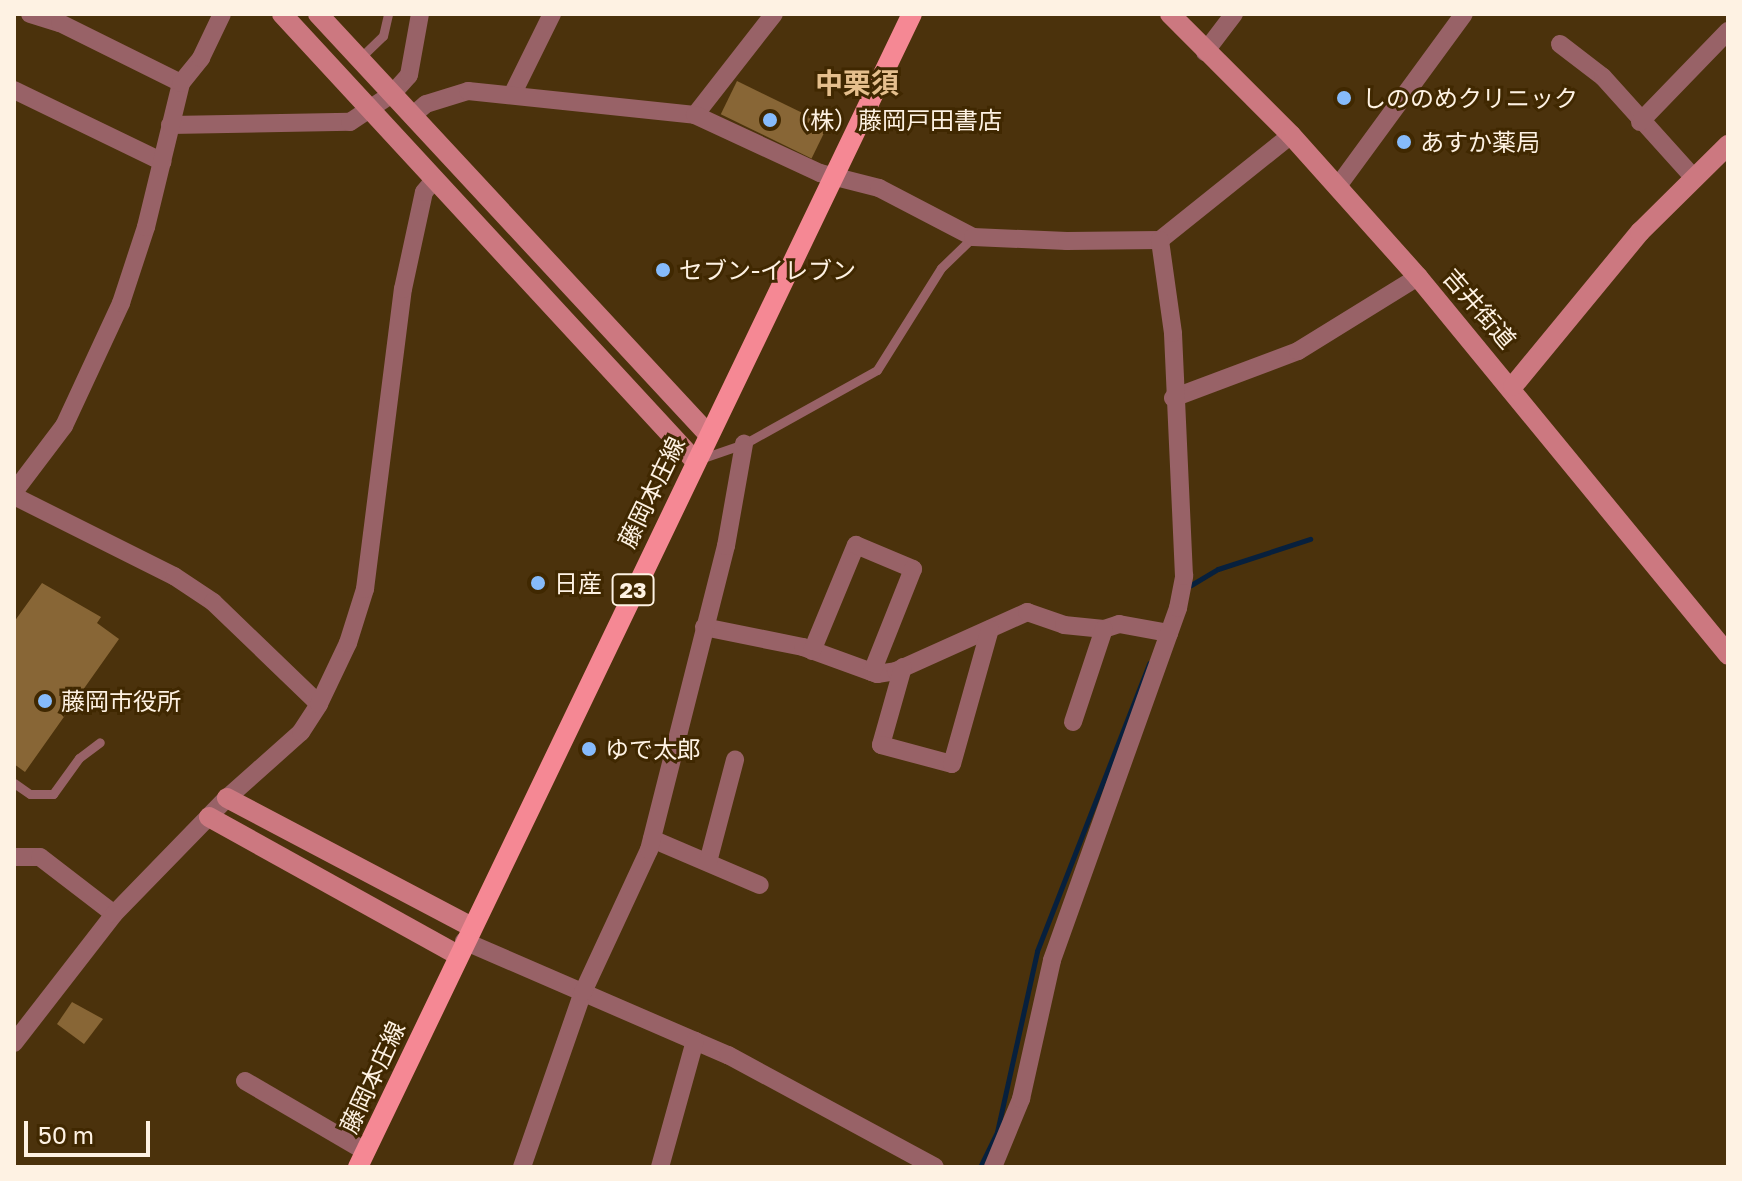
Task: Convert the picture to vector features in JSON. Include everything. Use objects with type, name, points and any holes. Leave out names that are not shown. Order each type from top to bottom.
[{"type":"main road","name":"藤岡本庄線","points":[[362,1159],[912,14]]},
{"type":"street","points":[[30,14],[60,23],[181,83]]},
{"type":"street","points":[[222,14],[201,58],[181,83],[163,162],[121,303],[64,426],[14,494],[187,584],[213,602],[319,704]]},
{"type":"street","points":[[282,14],[695,461]]},
{"type":"street","points":[[318,14],[708,434]]},
{"type":"street","points":[[170,125],[350,122],[368,107],[392,94],[409,75],[420,14]]},
{"type":"street","points":[[513,93],[552,14]]},
{"type":"street","points":[[695,115],[774,14]]},
{"type":"street","name":"吉井街道","points":[[1170,14],[1291,135],[1513,386],[1728,655]]},
{"type":"street","points":[[1205,52],[1234,14]]},
{"type":"street","points":[[1338,186],[1464,14]]},
{"type":"street","points":[[1640,122],[1728,31]]},
{"type":"street","points":[[1560,44],[1603,77],[1640,122],[1695,179]]},
{"type":"street","points":[[14,90],[163,162]]},
{"type":"street","points":[[412,116],[426,104],[468,91],[513,93],[553,103],[695,115],[832,178],[879,188],[973,237],[1160,240],[1291,135]]},
{"type":"street","points":[[1513,386],[1640,232],[1728,145]]},
{"type":"street","points":[[14,1043],[114,914],[227,798],[301,732],[319,704],[348,643],[365,589],[403,289],[424,192],[435,179]]},
{"type":"street","points":[[993,1167],[1021,1099],[1052,960],[1169,633],[1184,576],[1168,273],[1160,240]]},
{"type":"street","points":[[1173,398],[1298,351],[1418,277]]},
{"type":"street","points":[[522,1167],[583,992],[652,839],[726,546],[744,444]]},
{"type":"street","points":[[812,651],[856,545],[913,569],[872,672]]},
{"type":"street","points":[[704,627],[812,651],[872,672],[903,667],[1027,612],[1064,625],[1104,629],[1119,624],[1169,633]]},
{"type":"street","points":[[903,667],[881,745],[952,764],[990,629]]},
{"type":"street","points":[[1073,722],[1104,629]]},
{"type":"street","points":[[708,862],[735,760]]},
{"type":"street","points":[[227,798],[465,941]]},
{"type":"street","points":[[209,817],[465,941],[695,1041],[931,1166]]},
{"type":"street","points":[[652,839],[760,885]]},
{"type":"street","points":[[14,857],[40,857],[114,914]]},
{"type":"street","points":[[660,1167],[695,1041]]},
{"type":"street","points":[[245,1081],[362,1159]]},
{"type":"lane","points":[[359,59],[383,36],[388,14]]},
{"type":"lane","points":[[695,461],[744,444],[877,370],[941,268],[973,237]]},
{"type":"lane","points":[[14,783],[30,794],[53,794],[79,758],[100,742]]},
{"type":"building","name":"（株）藤岡戸田書店","points":[[737,81],[828,125],[812,159],[721,114]]},
{"type":"building","name":"藤岡市役所","points":[[42,583],[101,617],[97,623],[119,639],[25,772],[14,764],[14,622]]},
{"type":"building","points":[[72,1002],[103,1019],[84,1044],[57,1024]]},
{"type":"waterway","points":[[1191,585],[1218,569],[1310,539]]},
{"type":"waterway","points":[[980,1167],[997,1132],[1037,951],[1149,663]]},
{"type":"place","name":"しののめクリニック","points":[[1344,98]]},
{"type":"place","name":"（株）藤岡戸田書店","points":[[770,120]]},
{"type":"place","name":"あすか薬局","points":[[1404,142]]},
{"type":"place","name":"セブン-イレブン","points":[[663,270]]},
{"type":"place","name":"日産","points":[[538,583]]},
{"type":"place","name":"藤岡市役所","points":[[45,701]]},
{"type":"place","name":"ゆで太郎","points":[[589,749]]},
{"type":"district","name":"中栗須","points":[[857,83]]}]
